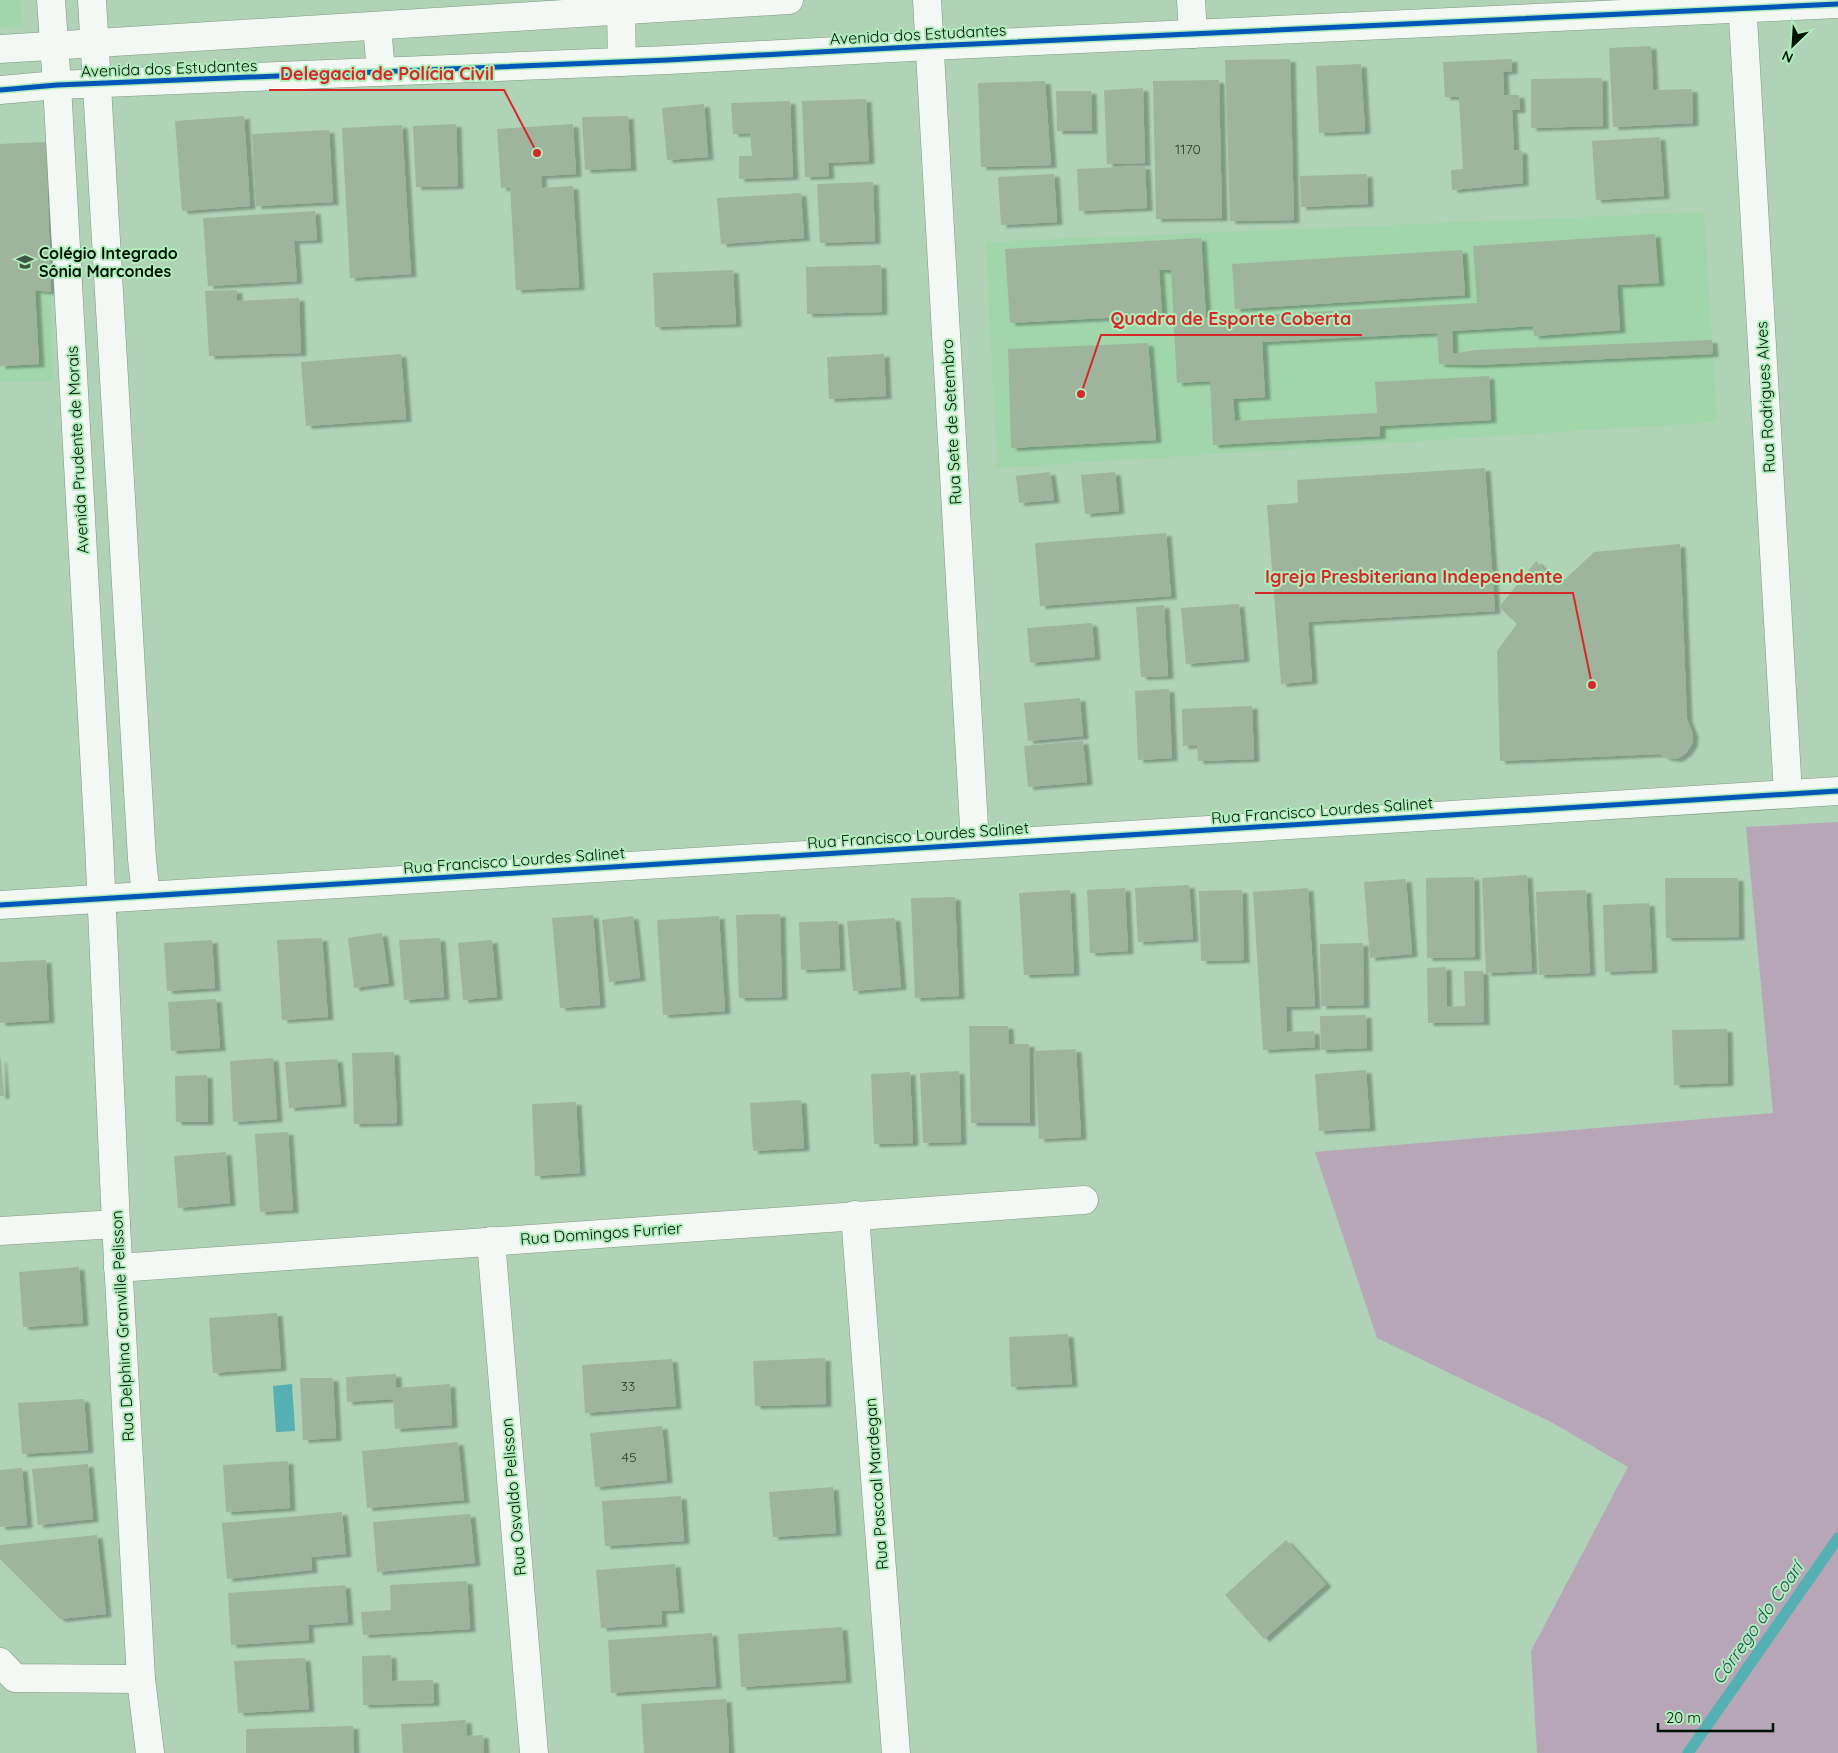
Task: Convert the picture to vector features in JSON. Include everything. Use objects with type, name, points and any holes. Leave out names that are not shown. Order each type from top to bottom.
[{"type":"street","name":"Avenida Prudente de Morais","points":[[51,0],[99,843],[100,899]]},
{"type":"street","points":[[92,0],[140,822],[146,896]]},
{"type":"street","name":"Avenida dos Estudantes","points":[[0,49],[789,0]]},
{"type":"street","name":"Rua Sete de Setembro","points":[[928,0],[975,844]]},
{"type":"street","points":[[1191,0],[1193,34]]},
{"type":"street","name":"Avenida dos Estudantes","points":[[0,90],[57,85],[622,62],[1193,34],[1438,11],[1838,4]]},
{"type":"street","name":"Rua Rodrigues Alves","points":[[1742,5],[1788,794]]},
{"type":"street","points":[[621,10],[622,62]]},
{"type":"street","points":[[376,26],[381,72]]},
{"type":"street","name":"Rua Francisco Lourdes Salinet","points":[[0,905],[1838,791]]},
{"type":"street","name":"Rua Delphina Granville Pelisson","points":[[100,899],[141,1679],[150,1753]]},
{"type":"street","name":"Rua Domingos Furrier","points":[[118,1268],[1084,1200]]},
{"type":"street","name":"Rua Pascoal Mardegan","points":[[855,1216],[896,1753]]},
{"type":"street","points":[[0,1231],[116,1224]]},
{"type":"street","name":"Rua Osvaldo Pelisson","points":[[491,1241],[534,1753]]},
{"type":"street","points":[[0,1662],[16,1678],[141,1679]]},
{"type":"shaded area","points":[[0,0],[20,0],[22,26],[0,28]]},
{"type":"shaded area","name":"Colégio Integrado Sônia Marcondes","points":[[46,142],[53,381],[0,382],[0,144]]},
{"type":"shaded area","points":[[1704,212],[1717,422],[997,468],[986,242]]},
{"type":"shaded area","points":[[1838,822],[1838,1753],[1537,1753],[1531,1651],[1628,1467],[1551,1422],[1377,1338],[1315,1152],[1773,1113],[1746,827]]},
{"type":"water","points":[[292,1384],[295,1431],[276,1432],[273,1386]]},
{"type":"building","points":[[1651,46],[1653,90],[1692,89],[1693,123],[1613,127],[1609,48]]},
{"type":"building","points":[[1290,59],[1294,220],[1230,221],[1225,60]]},
{"type":"building","points":[[1512,59],[1512,71],[1503,72],[1504,95],[1519,95],[1520,110],[1512,110],[1514,150],[1522,151],[1523,183],[1452,190],[1451,170],[1463,169],[1459,97],[1445,97],[1443,62]]},
{"type":"building","points":[[1361,64],[1365,131],[1319,133],[1316,66]]},
{"type":"building","points":[[1602,78],[1603,126],[1531,128],[1531,79]]},
{"type":"building","points":[[1219,80],[1222,218],[1156,219],[1153,81]]},
{"type":"building","points":[[1045,81],[1051,165],[981,167],[978,83]]},
{"type":"building","points":[[1143,88],[1145,163],[1107,164],[1104,90]]},
{"type":"building","points":[[1056,91],[1091,91],[1092,131],[1057,131]]},
{"type":"building","points":[[866,99],[869,161],[828,163],[829,176],[805,177],[802,101]]},
{"type":"building","points":[[790,101],[793,177],[739,179],[739,156],[752,156],[750,133],[733,134],[731,103]]},
{"type":"building","points":[[704,104],[708,157],[667,160],[662,108]]},
{"type":"building","points":[[244,116],[250,206],[182,211],[175,121]]},
{"type":"building","points":[[628,116],[631,168],[585,170],[582,117]]},
{"type":"building","points":[[456,124],[458,186],[416,187],[413,126]]},
{"type":"building","points":[[573,124],[576,174],[541,176],[542,188],[573,186],[579,287],[516,290],[510,187],[501,188],[497,129]]},
{"type":"building","points":[[402,125],[411,274],[350,278],[342,128]]},
{"type":"building","points":[[329,130],[333,202],[256,206],[252,134]]},
{"type":"building","points":[[1660,137],[1664,196],[1596,200],[1592,141]]},
{"type":"building","name":"Colégio Integrado Sônia Marcondes","points":[[46,142],[51,292],[35,290],[39,364],[0,366],[0,144]]},
{"type":"building","points":[[1145,166],[1147,208],[1079,211],[1077,169]]},
{"type":"building","points":[[1054,174],[1057,222],[1001,225],[998,177]]},
{"type":"building","points":[[1367,174],[1368,204],[1301,207],[1300,176]]},
{"type":"building","points":[[873,182],[875,241],[820,243],[817,184]]},
{"type":"building","points":[[801,193],[804,238],[721,244],[717,198]]},
{"type":"building","points":[[315,211],[317,240],[294,241],[297,281],[208,286],[203,218]]},
{"type":"building","points":[[1655,234],[1659,283],[1617,285],[1620,330],[1534,336],[1533,326],[1452,331],[1453,354],[1475,350],[1712,340],[1713,354],[1475,365],[1439,364],[1437,333],[1262,342],[1265,397],[1233,399],[1235,421],[1377,413],[1375,382],[1489,376],[1491,420],[1380,426],[1380,436],[1213,445],[1210,381],[1177,383],[1171,270],[1159,270],[1162,315],[1010,323],[1005,249],[1201,238],[1206,318],[1477,303],[1473,246]]},
{"type":"building","points":[[1462,250],[1465,295],[1235,309],[1232,264]]},
{"type":"building","points":[[881,265],[882,312],[807,314],[806,267]]},
{"type":"building","points":[[733,270],[736,324],[655,327],[653,273]]},
{"type":"building","points":[[237,290],[237,301],[299,298],[301,353],[209,356],[205,291]]},
{"type":"building","points":[[1148,343],[1156,440],[1011,448],[1008,349]]},
{"type":"building","points":[[401,354],[406,419],[306,426],[301,362]]},
{"type":"building","points":[[884,354],[886,396],[829,399],[827,357]]},
{"type":"building","points":[[1485,468],[1495,611],[1308,622],[1312,681],[1281,684],[1267,505],[1298,503],[1297,480]]},
{"type":"building","points":[[1050,472],[1054,500],[1019,503],[1016,476]]},
{"type":"building","points":[[1115,472],[1119,511],[1085,514],[1081,475]]},
{"type":"building","points":[[1166,533],[1171,596],[1040,606],[1035,543]]},
{"type":"building","points":[[1680,544],[1687,719],[1693,734],[1692,744],[1686,753],[1677,759],[1667,758],[1660,754],[1500,761],[1497,651],[1517,624],[1499,607],[1536,561],[1559,585],[1594,552]]},
{"type":"building","points":[[1239,604],[1244,659],[1186,664],[1181,608]]},
{"type":"building","points":[[1164,605],[1168,676],[1141,677],[1136,607]]},
{"type":"building","points":[[1092,623],[1095,657],[1030,663],[1027,628]]},
{"type":"building","points":[[1169,689],[1172,758],[1138,760],[1135,691]]},
{"type":"building","points":[[1080,698],[1083,736],[1028,741],[1024,703]]},
{"type":"building","points":[[1252,706],[1254,759],[1198,761],[1197,745],[1183,746],[1182,709]]},
{"type":"building","points":[[1083,741],[1087,782],[1028,787],[1024,746]]},
{"type":"building","points":[[1527,875],[1532,971],[1486,973],[1482,878]]},
{"type":"building","points":[[1474,877],[1475,957],[1427,958],[1426,878]]},
{"type":"building","points":[[1665,878],[1738,878],[1739,937],[1666,938]]},
{"type":"building","points":[[1406,879],[1412,954],[1370,958],[1364,882]]},
{"type":"building","points":[[1189,885],[1193,939],[1138,942],[1135,888]]},
{"type":"building","points":[[1125,888],[1128,951],[1090,953],[1087,890]]},
{"type":"building","points":[[1308,888],[1315,1006],[1286,1007],[1287,1032],[1314,1031],[1315,1047],[1263,1050],[1253,892]]},
{"type":"building","points":[[1070,890],[1074,973],[1024,975],[1019,893]]},
{"type":"building","points":[[1242,890],[1244,960],[1201,961],[1199,891]]},
{"type":"building","points":[[1586,890],[1590,973],[1539,975],[1536,892]]},
{"type":"building","points":[[955,897],[959,996],[915,998],[911,898]]},
{"type":"building","points":[[1649,903],[1652,970],[1605,972],[1603,905]]},
{"type":"building","points":[[780,914],[782,997],[739,998],[736,915]]},
{"type":"building","points":[[593,915],[600,1005],[560,1008],[552,918]]},
{"type":"building","points":[[633,916],[640,978],[609,982],[602,920]]},
{"type":"building","points":[[719,916],[725,1011],[663,1015],[657,920]]},
{"type":"building","points":[[895,918],[901,987],[853,991],[847,921]]},
{"type":"building","points":[[838,921],[840,968],[801,970],[799,922]]},
{"type":"building","points":[[382,933],[389,983],[354,988],[348,938]]},
{"type":"building","points":[[322,938],[328,1017],[282,1020],[277,940]]},
{"type":"building","points":[[440,938],[444,997],[404,1000],[399,940]]},
{"type":"building","points":[[212,940],[215,988],[167,991],[164,943]]},
{"type":"building","points":[[492,940],[497,997],[463,1000],[458,943]]},
{"type":"building","points":[[1363,943],[1364,1005],[1321,1006],[1320,944]]},
{"type":"building","points":[[46,960],[49,1020],[0,1023],[0,962]]},
{"type":"building","points":[[1446,967],[1447,1007],[1465,1006],[1464,971],[1483,971],[1484,1022],[1428,1023],[1427,968]]},
{"type":"building","points":[[216,999],[220,1048],[171,1051],[168,1002]]},
{"type":"building","points":[[1366,1015],[1367,1048],[1321,1050],[1320,1016]]},
{"type":"building","points":[[969,1026],[1008,1026],[1009,1044],[1029,1044],[1030,1123],[971,1123]]},
{"type":"building","points":[[1727,1029],[1728,1083],[1674,1085],[1672,1030]]},
{"type":"building","points":[[1076,1049],[1081,1137],[1039,1139],[1034,1051]]},
{"type":"building","points":[[394,1052],[397,1123],[354,1124],[352,1053]]},
{"type":"building","points":[[273,1058],[277,1119],[233,1122],[230,1061]]},
{"type":"building","points":[[1,1059],[4,1096],[0,1096]]},
{"type":"building","points":[[337,1059],[341,1104],[289,1108],[285,1062]]},
{"type":"building","points":[[1366,1070],[1370,1128],[1319,1131],[1315,1074]]},
{"type":"building","points":[[959,1071],[961,1142],[923,1143],[920,1073]]},
{"type":"building","points":[[910,1072],[913,1143],[874,1144],[871,1074]]},
{"type":"building","points":[[207,1075],[208,1122],[176,1122],[175,1076]]},
{"type":"building","points":[[801,1100],[804,1148],[753,1151],[750,1103]]},
{"type":"building","points":[[576,1102],[580,1173],[535,1176],[532,1104]]},
{"type":"building","points":[[288,1132],[293,1210],[260,1212],[255,1134]]},
{"type":"building","points":[[226,1152],[230,1203],[178,1208],[174,1156]]},
{"type":"building","points":[[79,1267],[83,1323],[23,1327],[19,1272]]},
{"type":"building","points":[[277,1313],[281,1368],[213,1373],[209,1318]]},
{"type":"building","points":[[1068,1334],[1072,1384],[1011,1387],[1009,1337]]},
{"type":"building","points":[[825,1358],[826,1404],[755,1406],[753,1361]]},
{"type":"building","points":[[672,1359],[676,1406],[585,1413],[582,1365]]},
{"type":"building","points":[[396,1374],[396,1388],[450,1384],[452,1425],[395,1429],[393,1399],[347,1402],[346,1377]]},
{"type":"building","points":[[300,1378],[333,1378],[336,1438],[303,1440]]},
{"type":"building","points":[[84,1399],[88,1450],[22,1454],[18,1403]]},
{"type":"building","points":[[662,1426],[667,1480],[595,1487],[590,1433]]},
{"type":"building","points":[[458,1442],[464,1500],[367,1508],[362,1451]]},
{"type":"building","points":[[288,1461],[290,1508],[226,1512],[223,1465]]},
{"type":"building","points":[[88,1464],[93,1519],[38,1525],[32,1469]]},
{"type":"building","points":[[22,1468],[27,1525],[0,1527],[0,1470]]},
{"type":"building","points":[[833,1487],[836,1533],[773,1537],[769,1492]]},
{"type":"building","points":[[681,1496],[684,1541],[605,1546],[602,1501]]},
{"type":"building","points":[[342,1512],[346,1554],[311,1557],[312,1570],[227,1579],[222,1523]]},
{"type":"building","points":[[470,1514],[475,1563],[377,1572],[373,1522]]},
{"type":"building","points":[[97,1535],[106,1614],[60,1619],[0,1559],[0,1545]]},
{"type":"building","points":[[1286,1540],[1326,1584],[1264,1639],[1225,1595]]},
{"type":"building","points":[[675,1564],[679,1610],[661,1611],[662,1624],[601,1628],[596,1570]]},
{"type":"building","points":[[467,1581],[470,1629],[363,1635],[361,1612],[391,1610],[390,1585]]},
{"type":"building","points":[[345,1585],[348,1622],[308,1625],[309,1640],[231,1645],[228,1593]]},
{"type":"building","points":[[842,1627],[846,1680],[741,1687],[738,1634]]},
{"type":"building","points":[[712,1633],[716,1686],[611,1693],[608,1640]]},
{"type":"building","points":[[391,1655],[392,1681],[433,1680],[434,1703],[363,1705],[362,1656]]},
{"type":"building","points":[[305,1658],[309,1709],[238,1713],[234,1661]]},
{"type":"building","points":[[726,1699],[729,1753],[644,1753],[641,1704]]},
{"type":"building","points":[[466,1720],[467,1736],[483,1735],[484,1753],[403,1753],[401,1724]]},
{"type":"building","points":[[353,1726],[354,1753],[246,1753],[246,1729]]},
{"type":"waterway","name":"Córrego do Coarí","points":[[1688,1753],[1838,1538]]},
{"type":"cycle path","points":[[0,90],[57,85],[668,60],[1838,4]]},
{"type":"cycle path","points":[[0,905],[1838,791]]},
{"type":"place","name":"Delegacia de Polícia Civil","points":[[537,153]]},
{"type":"place","name":"Colégio Integrado Sônia Marcondes","points":[[25,262]]},
{"type":"place","name":"Quadra de Esporte Coberta","points":[[1081,394]]},
{"type":"place","name":"Igreja Presbiteriana Independente","points":[[1592,685]]}]
